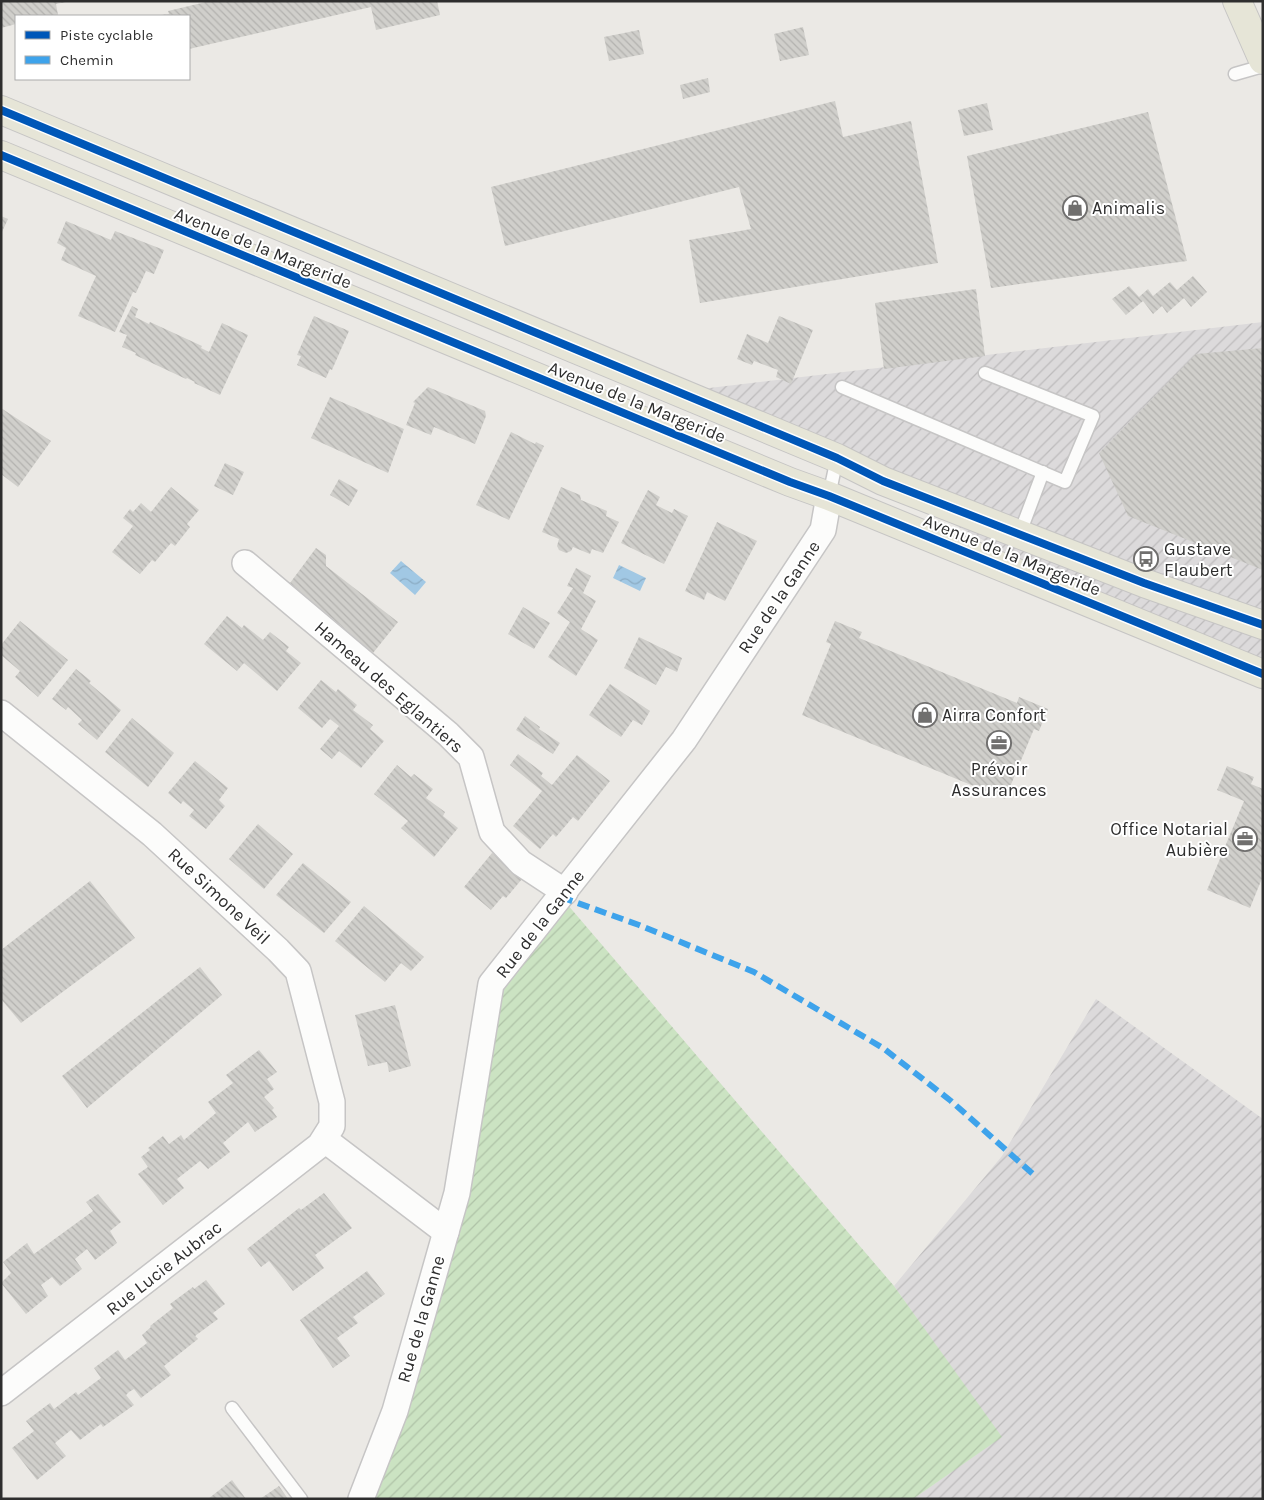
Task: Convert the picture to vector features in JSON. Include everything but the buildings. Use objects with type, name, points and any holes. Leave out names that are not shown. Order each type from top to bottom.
[{"type":"main road","points":[[1237,1],[1263,60]]},
{"type":"main road","name":"Avenue de la Margeride","points":[[1,110],[837,458],[883,481],[1144,582],[1263,625]]},
{"type":"main road","name":"Avenue de la Margeride","points":[[1,155],[781,478],[1263,674]]},
{"type":"street","name":"Rue de la Ganne","points":[[361,1499],[395,1411],[457,1193],[492,984],[684,740],[823,530],[829,496]]},
{"type":"street","name":"Hameau des Eglantiers","points":[[245,563],[454,740],[471,757],[492,832],[521,863],[565,892]]},
{"type":"street","name":"Rue Simone Veil","points":[[1,713],[152,834],[278,950],[298,971],[332,1102],[332,1126],[325,1140]]},
{"type":"street","points":[[325,1140],[446,1232]]},
{"type":"street","name":"Rue Lucie Aubrac","points":[[1,1393],[206,1235],[325,1140]]},
{"type":"lane","points":[[1235,74],[1263,66]]},
{"type":"lane","points":[[842,387],[1065,482],[1093,416],[985,373]]},
{"type":"lane","points":[[829,496],[837,458]]},
{"type":"lane","points":[[1020,533],[1043,472]]},
{"type":"lane","points":[[232,1408],[301,1499]]},
{"type":"shaded area","points":[[1263,322],[1263,690],[701,389]]},
{"type":"shaded area","points":[[1096,999],[1263,1119],[1263,1499],[913,1499],[1001,1437],[894,1286],[1002,1156]]},
{"type":"green space","points":[[561,897],[894,1286],[1002,1437],[913,1499],[361,1499],[395,1411],[491,984]]},
{"type":"water","points":[[401,561],[426,582],[415,595],[390,573]]},
{"type":"water","points":[[619,565],[646,578],[640,591],[613,578]]},
{"type":"marked path","points":[[561,897],[639,925],[754,972],[883,1048],[951,1101],[1033,1174]]},
{"type":"cycle path","points":[[1,110],[837,458],[883,481],[1144,583],[1263,625]]},
{"type":"cycle path","points":[[1,155],[790,482],[829,496],[1263,674]]},
{"type":"place","name":"Animalis","points":[[1075,208]]},
{"type":"place","name":"Gustave Flaubert","points":[[1146,559]]},
{"type":"place","name":"Airra Confort","points":[[925,715]]},
{"type":"place","name":"Prévoir Assurances","points":[[999,743]]},
{"type":"place","name":"Office Notarial Aubière","points":[[1245,839]]}]
